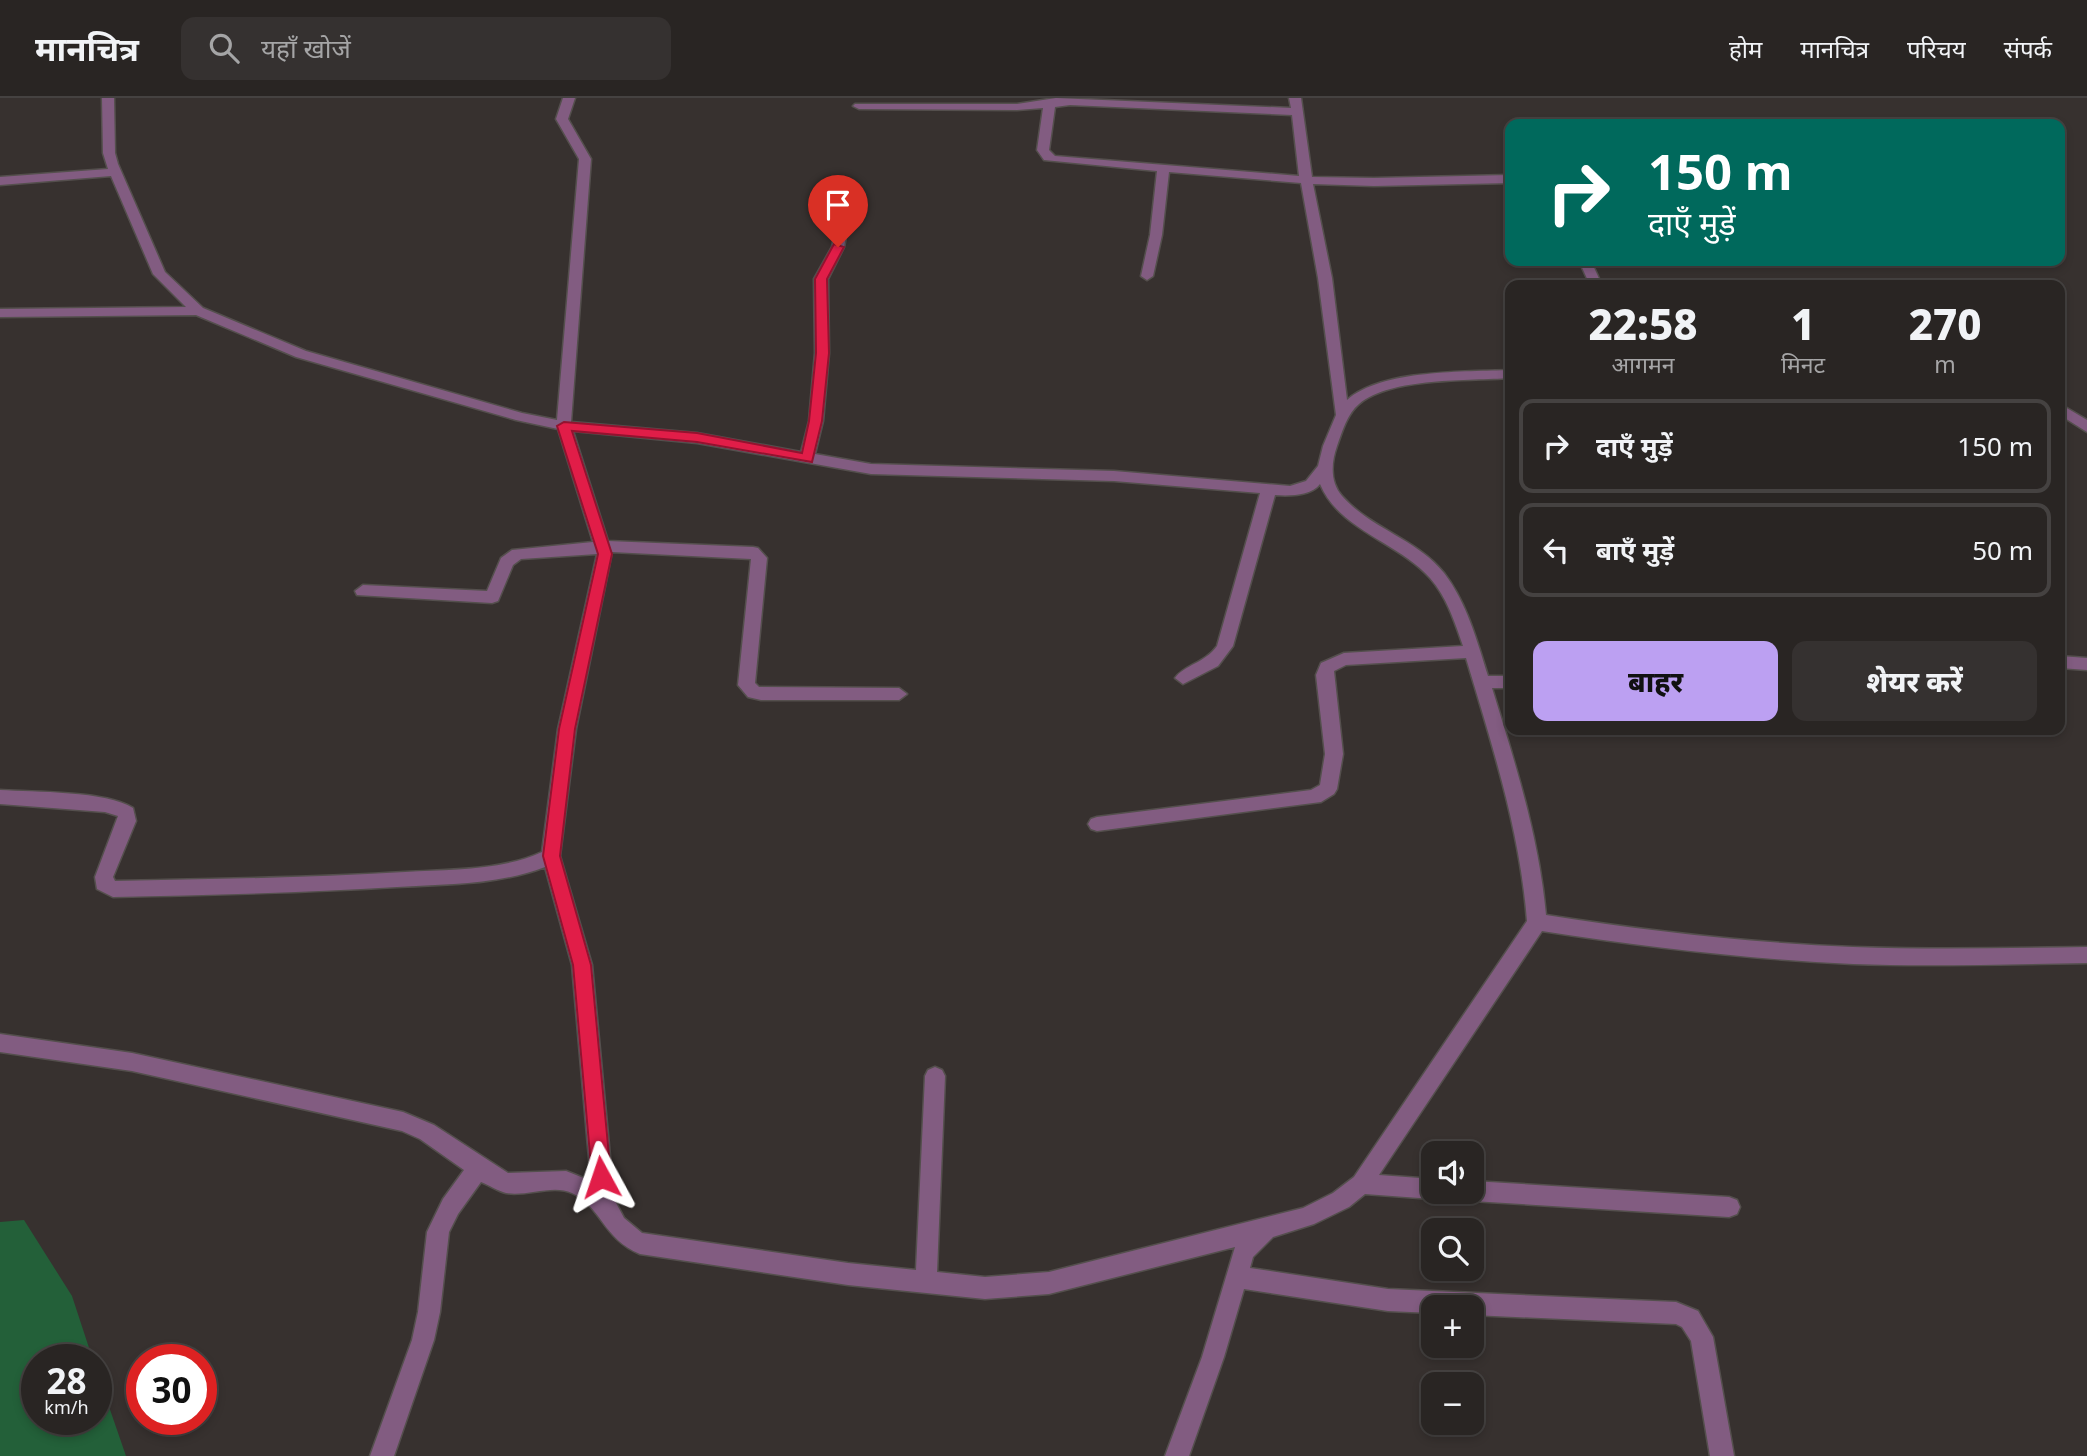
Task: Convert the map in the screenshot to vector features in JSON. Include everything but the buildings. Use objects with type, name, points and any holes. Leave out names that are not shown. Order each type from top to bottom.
[{"type":"street","points":[[108,98],[109,153],[115,172],[159,274],[198,312],[301,354],[521,417],[564,426],[697,438],[807,459],[884,469],[1114,476],[1290,491],[1311,485],[1325,467],[1343,415],[1353,402],[1376,388],[1505,375]]},
{"type":"street","points":[[569,98],[562,119],[584,159],[564,426],[604,546],[603,572],[567,729],[551,856],[582,965],[603,1199],[607,1212]]},
{"type":"street","points":[[1050,101],[1043,150],[1048,157],[1307,180],[1374,183],[1505,179]]},
{"type":"street","points":[[859,106],[1017,107],[1050,101],[1296,105],[1325,278],[1343,415]]},
{"type":"street","points":[[1147,276],[1156,235],[1163,168]]},
{"type":"street","points":[[0,181],[115,172]]},
{"type":"street","points":[[807,459],[816,421],[822,353],[821,279],[838,247],[845,211]]},
{"type":"street","points":[[0,313],[198,312]]},
{"type":"street","points":[[2065,412],[2087,427]]},
{"type":"street","points":[[0,1043],[132,1062],[403,1122],[427,1132],[479,1168],[507,1183],[566,1181],[576,1184],[588,1191],[621,1232],[640,1243],[848,1273],[985,1288],[1049,1283],[1306,1217],[1341,1200],[1361,1184],[1537,922],[1536,901],[1512,782],[1472,652],[1447,589],[1434,573],[1339,501],[1325,483],[1325,467]]},
{"type":"street","points":[[1183,678],[1208,666],[1220,656],[1225,646],[1269,489]]},
{"type":"street","points":[[363,591],[492,597],[512,556],[604,546],[749,551],[758,555],[746,685],[754,693],[899,694]]},
{"type":"street","points":[[1097,824],[1315,797],[1324,793],[1328,789],[1334,754],[1324,676],[1327,667],[1333,662],[1344,660],[1472,652]]},
{"type":"street","points":[[2065,662],[2087,664]]},
{"type":"street","points":[[1482,682],[1505,682]]},
{"type":"street","points":[[0,797],[105,805],[118,807],[127,813],[127,821],[104,877],[104,884],[113,889],[254,886],[448,876],[526,869],[551,856]]},
{"type":"street","points":[[1537,922],[1600,933],[1820,954],[1905,957],[2087,955]]},
{"type":"street","points":[[926,1281],[935,1076]]},
{"type":"street","points":[[382,1456],[427,1326],[433,1296],[435,1250],[439,1229],[449,1207],[479,1168]]},
{"type":"street","points":[[1361,1184],[1421,1188]]},
{"type":"street","points":[[1484,1192],[1729,1208]]},
{"type":"street","points":[[1177,1456],[1213,1357],[1244,1251],[1266,1229]]},
{"type":"street","points":[[1236,1277],[1388,1300],[1676,1312],[1690,1320],[1702,1337],[1722,1456]]},
{"type":"green space","points":[[24,1220],[72,1296],[88,1344],[21,1344],[21,1435],[112,1435],[112,1415],[126,1456],[0,1456],[0,1222]]},
{"type":"route","points":[[601,1177],[587,995],[582,965],[551,856],[567,729],[605,554],[601,533],[564,426],[697,438],[807,459],[816,421],[822,353],[821,279],[838,247]]}]
